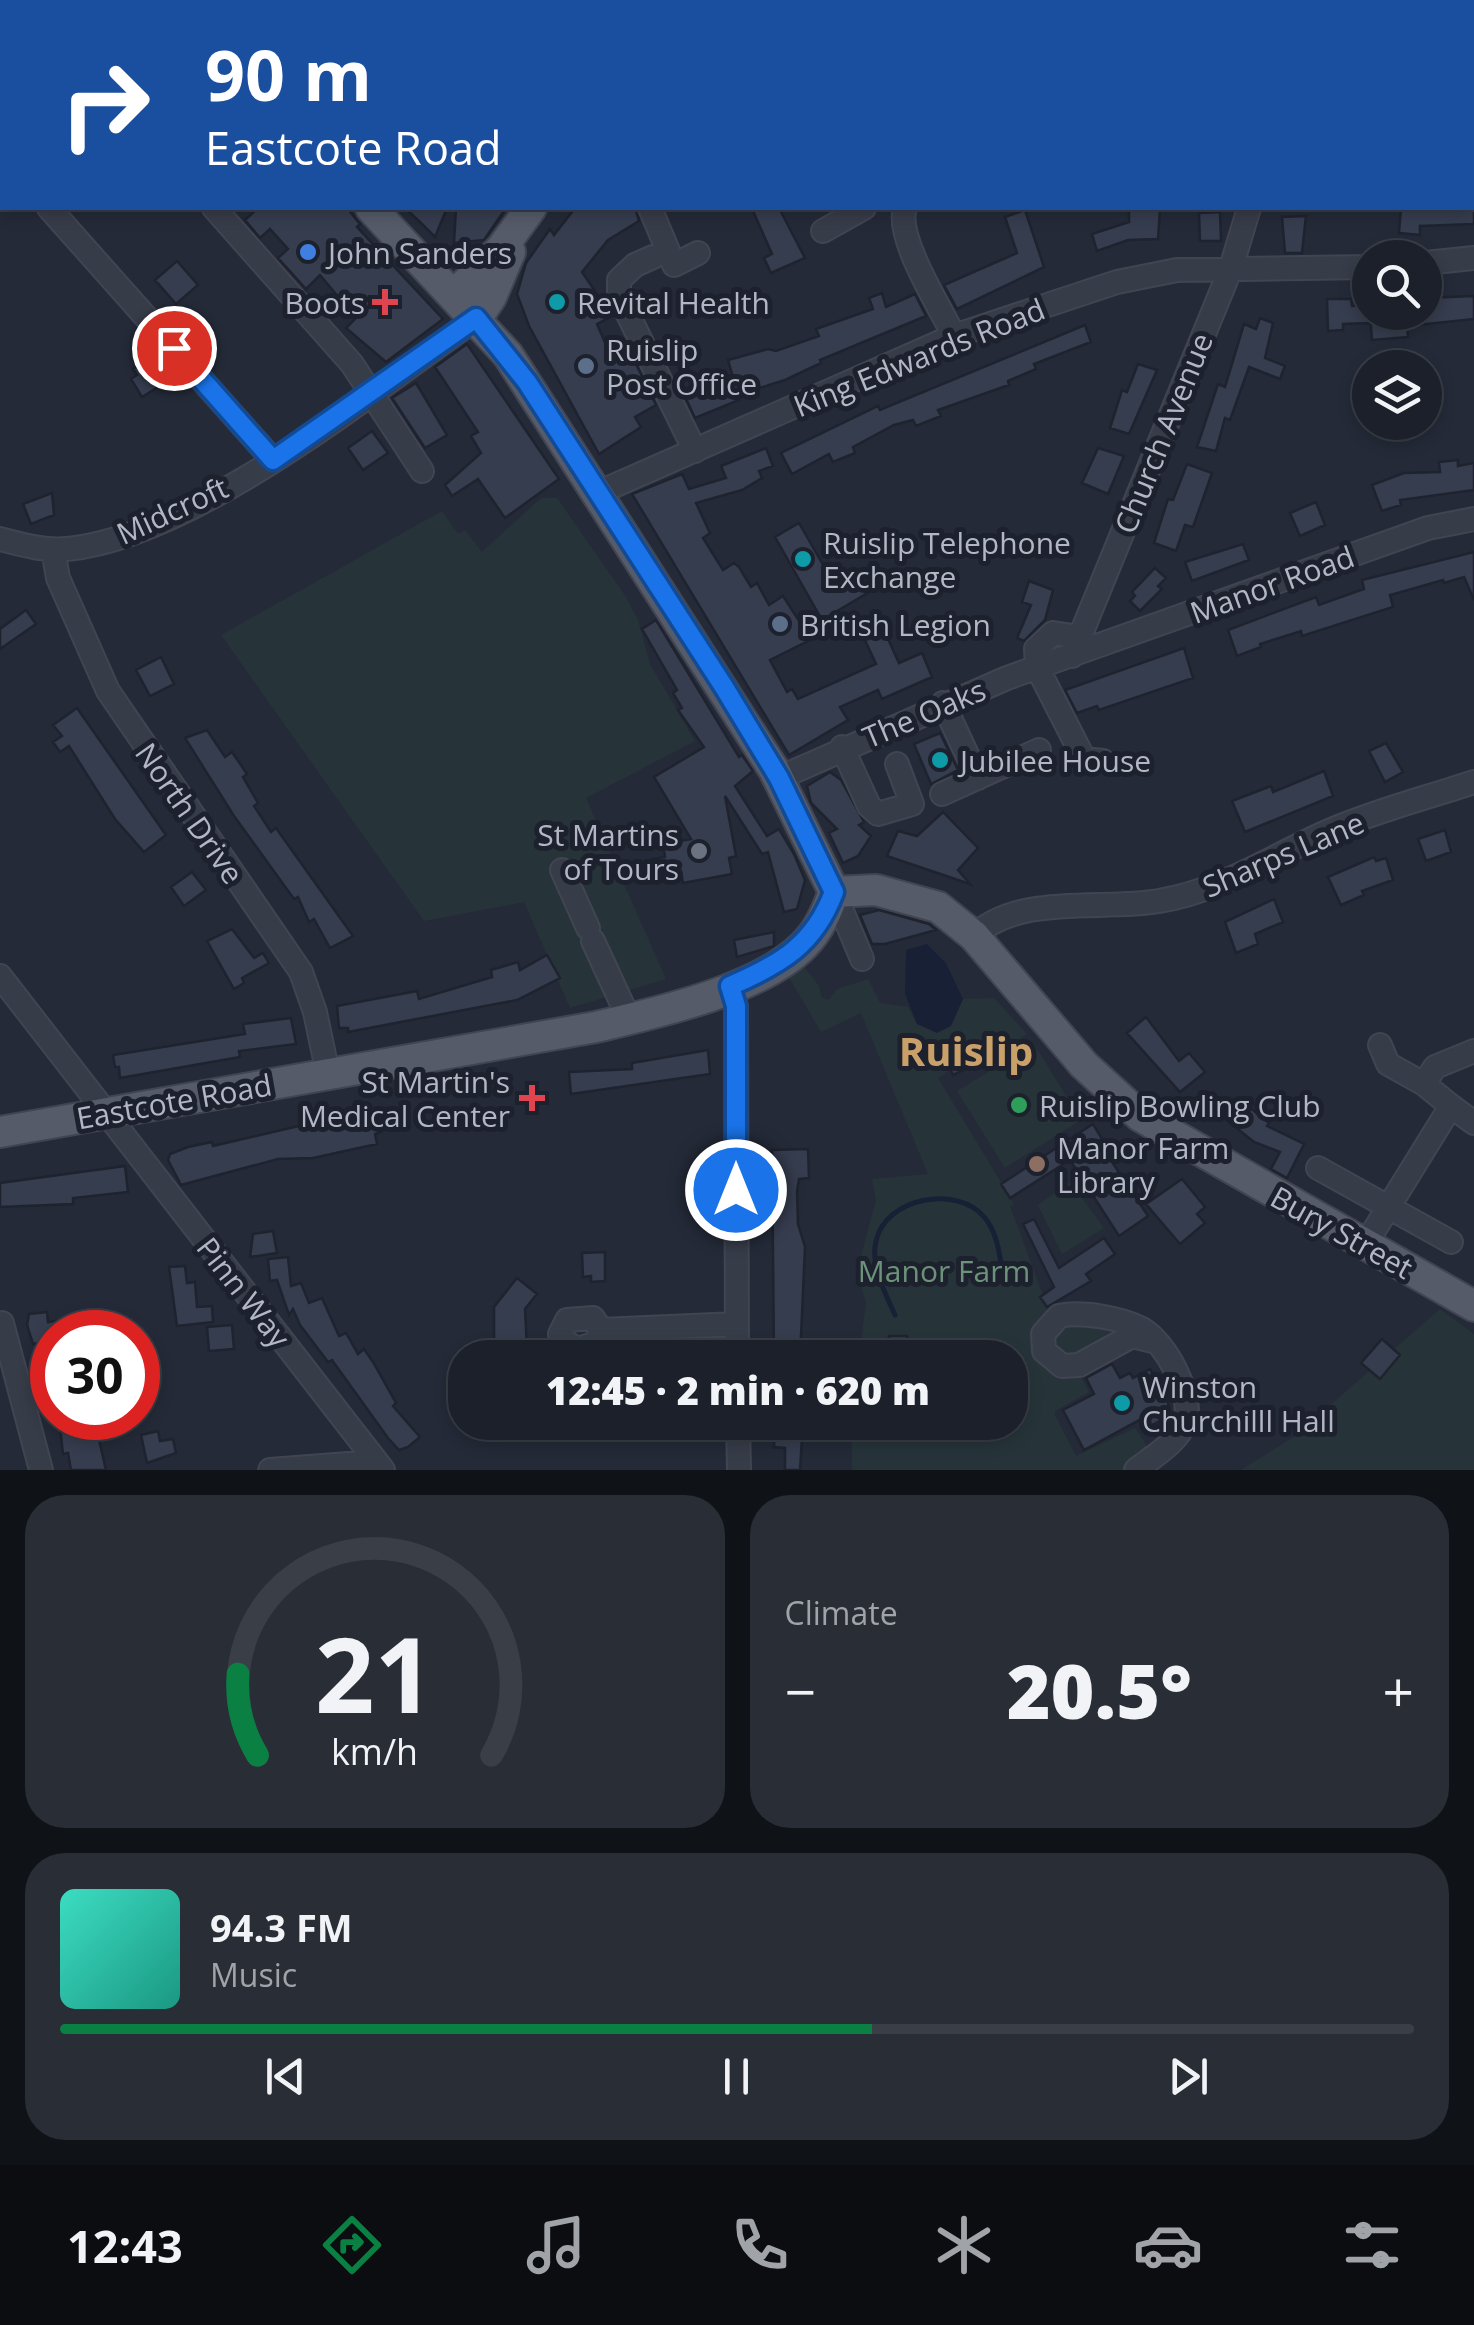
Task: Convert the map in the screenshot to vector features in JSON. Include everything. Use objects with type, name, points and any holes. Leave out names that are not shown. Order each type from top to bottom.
[{"type":"main road","points":[[373,210],[508,354],[600,492],[779,778],[834,892]]},
{"type":"main road","points":[[454,295],[526,217]]},
{"type":"main road","points":[[476,318],[491,297],[526,217]]},
{"type":"main road","name":"Bury Street","points":[[834,892],[876,890],[920,899],[948,913],[974,936],[1084,1065],[1140,1116],[1474,1306]]},
{"type":"main road","name":"Eastcote Road","points":[[0,1132],[629,1019],[730,986],[796,953],[816,931],[834,892]]},
{"type":"street","points":[[51,210],[273,460]]},
{"type":"street","points":[[216,210],[342,352],[422,471]]},
{"type":"street","points":[[651,210],[674,265],[698,253]]},
{"type":"street","points":[[822,231],[860,210]]},
{"type":"street","points":[[903,210],[906,238],[954,336]]},
{"type":"street","name":"Church Avenue","points":[[1076,646],[1231,268],[1248,210]]},
{"type":"street","points":[[653,257],[635,265],[619,280],[619,296],[696,451]]},
{"type":"street","points":[[1442,261],[1474,258]]},
{"type":"street","name":"King Edwards Road","points":[[600,492],[954,336],[1117,282],[1177,270],[1352,268]]},
{"type":"street","name":"Midcroft","points":[[0,539],[53,550],[94,544],[152,524],[273,460],[476,318]]},
{"type":"street","name":"Manor Road","points":[[1076,646],[1428,528],[1474,519]]},
{"type":"street","name":"North Drive","points":[[53,550],[58,578],[108,691],[301,972],[315,1012],[328,1074]]},
{"type":"street","name":"The Oaks","points":[[779,778],[943,703],[1037,667],[1076,646]]},
{"type":"street","points":[[1037,667],[1084,759],[1103,761]]},
{"type":"street","points":[[943,703],[978,778]]},
{"type":"street","points":[[842,748],[869,806],[878,814],[912,804],[897,764]]},
{"type":"street","points":[[942,794],[1039,750]]},
{"type":"street","name":"Sharps Lane","points":[[974,936],[987,924],[1010,915],[1145,903],[1198,891],[1254,870],[1343,825],[1474,782]]},
{"type":"street","points":[[562,870],[629,1019]]},
{"type":"street","points":[[834,892],[862,959]]},
{"type":"street","name":"Pinn Way","points":[[0,976],[379,1466]]},
{"type":"street","points":[[730,986],[736,1006],[736,1340]]},
{"type":"street","points":[[1380,1045],[1388,1064],[1424,1084],[1474,1123]]},
{"type":"street","points":[[1424,1084],[1435,1067],[1474,1051]]},
{"type":"street","points":[[1365,1245],[1451,1106]]},
{"type":"street","points":[[1318,1168],[1451,1242]]},
{"type":"street","points":[[2,1322],[40,1470]]},
{"type":"street","points":[[601,1330],[736,1324]]},
{"type":"street","points":[[1136,1470],[1178,1435],[1188,1409],[1183,1388],[1156,1342]]},
{"type":"street","points":[[738,1440],[739,1470]]},
{"type":"street","points":[[270,1470],[379,1466]]},
{"type":"green space","points":[[541,498],[557,498],[626,597],[638,620],[650,664],[695,741],[586,798],[666,979],[570,1008],[524,902],[424,921],[221,635],[442,511],[458,534],[465,530],[482,552]]},
{"type":"green space","name":"Manor Farm","points":[[802,964],[819,986],[822,998],[829,1000],[837,989],[868,979],[880,1003],[908,1007],[917,1024],[951,1026],[963,999],[994,998],[1027,1034],[999,1053],[991,1037],[946,1059],[950,1070],[938,1078],[1014,1204],[1010,1206],[1048,1309],[1038,1322],[1034,1339],[1080,1375],[1089,1392],[1055,1411],[1055,1415],[1076,1456],[1135,1428],[1149,1449],[1126,1470],[852,1470],[852,1440],[1028,1440],[1028,1340],[861,1340],[866,1303],[857,1271],[876,1200],[872,1179],[928,1174],[861,1013],[821,1032],[787,974]]},
{"type":"green space","name":"Ruislip Bowling Club","points":[[1034,1044],[1081,1120],[1005,1168],[957,1091]]},
{"type":"green space","points":[[1070,1182],[1104,1228],[1062,1254],[1038,1205]]},
{"type":"green space","points":[[1440,1309],[1474,1334],[1474,1470],[1241,1470],[1295,1436]]},
{"type":"green space","points":[[1060,1321],[1122,1331],[1080,1361],[1051,1354],[1055,1324]]},
{"type":"water","points":[[927,944],[946,963],[963,999],[951,1026],[937,1033],[917,1024],[905,994],[906,950]]},
{"type":"building","points":[[256,210],[349,210],[360,224],[357,227],[443,319],[386,362],[346,328],[356,318],[320,275],[306,289],[278,258],[288,249],[270,229],[260,238],[245,220]]},
{"type":"building","points":[[407,210],[446,210],[435,237]]},
{"type":"building","points":[[456,210],[505,210],[484,240],[454,243]]},
{"type":"building","points":[[573,210],[636,210],[639,221],[608,240],[582,272],[612,316],[597,324],[607,347],[611,345],[617,358],[631,354],[656,405],[635,417],[641,427],[599,454],[529,326],[517,294],[526,263],[550,229],[554,235]]},
{"type":"building","points":[[780,210],[805,258],[771,273],[764,258],[772,254],[753,211]]},
{"type":"building","points":[[1025,210],[1044,267],[957,309],[944,285],[1017,253],[1005,217]]},
{"type":"building","points":[[1129,210],[1160,210],[1158,239],[1128,240],[1097,251],[1092,234],[1129,222]]},
{"type":"building","points":[[1401,210],[1474,210],[1474,224],[1420,226],[1420,235],[1399,233]]},
{"type":"building","points":[[1220,212],[1221,241],[1200,241],[1199,213]]},
{"type":"building","points":[[1306,216],[1302,253],[1285,253],[1282,217]]},
{"type":"building","points":[[177,261],[198,285],[176,304],[155,280]]},
{"type":"building","points":[[882,293],[886,307],[915,294],[926,316],[820,360],[821,363],[785,380],[737,395],[739,400],[695,418],[682,390],[694,385],[698,393],[721,383],[719,378],[732,374],[728,360],[768,349],[776,351],[819,336],[816,329],[873,309],[869,298]]},
{"type":"building","points":[[1474,296],[1474,319],[1442,322],[1442,297]]},
{"type":"building","points":[[1327,299],[1351,299],[1352,324],[1343,324],[1343,330],[1328,331]]},
{"type":"building","points":[[1260,318],[1273,323],[1265,358],[1285,366],[1280,379],[1249,367],[1230,420],[1225,418],[1216,451],[1197,447],[1218,384],[1225,387],[1244,324],[1256,329]]},
{"type":"building","points":[[1085,325],[1091,342],[1034,364],[1036,369],[1008,381],[1009,385],[938,410],[941,416],[916,426],[913,420],[894,425],[853,447],[855,453],[833,462],[829,454],[792,474],[781,453],[878,406],[880,410]]},
{"type":"building","points":[[1371,330],[1407,330],[1408,337],[1372,340]]},
{"type":"building","points":[[467,344],[559,479],[505,518],[478,479],[452,496],[445,485],[481,453],[471,436],[478,432],[435,367]]},
{"type":"building","points":[[148,359],[163,384],[142,397],[131,379],[137,375],[133,369]]},
{"type":"building","points":[[1138,364],[1157,370],[1129,434],[1110,428],[1122,390],[1127,392]]},
{"type":"building","points":[[416,383],[447,435],[425,448],[392,398]]},
{"type":"building","points":[[372,431],[388,453],[363,470],[348,448]]},
{"type":"building","points":[[766,448],[773,466],[759,471],[762,478],[742,490],[696,503],[710,533],[703,538],[723,570],[734,563],[751,587],[757,583],[769,605],[783,596],[810,640],[770,660],[787,692],[792,689],[798,699],[876,664],[863,636],[883,628],[899,663],[922,653],[932,677],[882,699],[878,690],[840,707],[848,720],[789,755],[632,494],[682,474],[689,489],[726,478],[721,466]]},
{"type":"building","points":[[1098,448],[1124,456],[1108,494],[1082,483]]},
{"type":"building","points":[[1458,460],[1458,466],[1474,463],[1474,490],[1400,500],[1401,505],[1382,511],[1372,485],[1404,473],[1440,472],[1439,462]]},
{"type":"building","points":[[1187,464],[1212,473],[1193,527],[1185,525],[1176,551],[1154,543],[1168,499],[1173,500]]},
{"type":"building","points":[[52,493],[54,515],[31,524],[23,504]]},
{"type":"building","points":[[1316,502],[1325,525],[1300,536],[1290,513]]},
{"type":"building","name":"Ruislip Telephone Exchange","points":[[799,523],[837,589],[860,576],[869,592],[822,620],[775,537]]},
{"type":"building","points":[[1243,544],[1249,560],[1192,581],[1185,562]]},
{"type":"building","points":[[1474,552],[1474,600],[1464,577],[1444,583],[1443,580],[1390,595],[1393,607],[1302,636],[1301,631],[1237,656],[1228,630],[1316,597],[1319,605],[1364,589],[1362,580]]},
{"type":"building","points":[[1155,568],[1166,578],[1158,586],[1162,589],[1140,611],[1130,601],[1135,596],[1132,592]]},
{"type":"building","points":[[1029,581],[1053,590],[1045,620],[1024,641],[1017,638],[1031,605],[1022,602]]},
{"type":"building","points":[[26,610],[36,624],[0,649],[0,629]]},
{"type":"building","points":[[656,620],[739,757],[742,755],[753,771],[735,786],[767,836],[779,829],[794,854],[805,880],[797,909],[784,912],[768,852],[762,854],[725,796],[736,856],[729,858],[732,874],[683,883],[681,871],[656,876],[652,859],[665,857],[663,844],[691,839],[654,777],[704,747],[678,710],[682,708],[673,693],[677,690],[642,629]]},
{"type":"building","points":[[1184,648],[1193,678],[1099,710],[1097,706],[1077,713],[1065,690]]},
{"type":"building","points":[[161,657],[174,684],[150,696],[136,670]]},
{"type":"building","points":[[77,708],[166,835],[144,852],[115,819],[69,746],[60,752],[53,742],[62,736],[53,725]]},
{"type":"building","points":[[207,730],[225,757],[232,752],[247,774],[243,777],[258,803],[254,806],[271,832],[276,828],[353,936],[330,948],[314,919],[309,922],[298,897],[294,899],[234,816],[185,738]]},
{"type":"building","name":"Jubilee House","points":[[940,733],[958,770],[931,784],[914,744]]},
{"type":"building","points":[[1386,743],[1403,772],[1385,782],[1369,751]]},
{"type":"building","points":[[1324,771],[1333,796],[1245,832],[1232,801],[1271,786],[1273,792]]},
{"type":"building","points":[[830,772],[841,780],[864,822],[859,825],[871,836],[858,856],[843,863],[829,833],[837,829],[811,803],[807,786]]},
{"type":"building","points":[[943,812],[978,848],[958,870],[970,884],[887,856],[898,831],[917,836]]},
{"type":"building","points":[[1445,830],[1451,852],[1426,861],[1418,839]]},
{"type":"building","points":[[1374,857],[1376,861],[1386,858],[1393,880],[1362,891],[1364,895],[1341,905],[1328,877]]},
{"type":"building","points":[[192,872],[206,890],[184,906],[171,887]]},
{"type":"building","points":[[1274,899],[1283,922],[1255,934],[1258,944],[1236,953],[1225,922]]},
{"type":"building","points":[[879,910],[929,924],[936,930],[872,944],[860,915]]},
{"type":"building","points":[[232,929],[254,958],[263,953],[269,963],[242,978],[244,983],[234,989],[207,941]]},
{"type":"building","points":[[774,932],[774,946],[737,957],[734,940]]},
{"type":"building","points":[[547,955],[560,978],[517,1000],[348,1032],[348,1028],[339,1028],[337,1006],[417,991],[419,999],[492,977],[491,970],[518,962],[520,970]]},
{"type":"building","points":[[1146,1017],[1179,1061],[1189,1053],[1205,1072],[1180,1092],[1127,1033]]},
{"type":"building","points":[[291,1018],[296,1044],[239,1051],[240,1057],[120,1078],[119,1067],[115,1067],[113,1055],[245,1034],[243,1024]]},
{"type":"building","points":[[991,1037],[999,1053],[953,1075],[946,1059]]},
{"type":"building","points":[[708,1050],[710,1074],[571,1094],[569,1072],[632,1069],[632,1063]]},
{"type":"building","points":[[1235,1104],[1245,1112],[1249,1107],[1269,1123],[1267,1126],[1304,1144],[1287,1178],[1271,1169],[1280,1152],[1254,1142],[1224,1118]]},
{"type":"building","points":[[376,1108],[381,1132],[375,1134],[377,1144],[313,1158],[278,1159],[181,1185],[168,1160],[170,1154],[188,1147],[212,1142],[213,1146]]},
{"type":"building","points":[[1093,1124],[1102,1139],[1098,1141],[1148,1216],[1119,1236],[1070,1160],[1010,1198],[1001,1184]]},
{"type":"building","points":[[808,1149],[809,1178],[799,1179],[797,1192],[798,1224],[805,1247],[801,1340],[774,1340],[772,1150]]},
{"type":"building","points":[[125,1166],[128,1192],[73,1198],[73,1204],[0,1207],[0,1183]]},
{"type":"building","points":[[1182,1179],[1205,1207],[1197,1214],[1205,1223],[1180,1244],[1146,1204]]},
{"type":"building","points":[[1034,1219],[1059,1268],[1104,1238],[1115,1254],[1086,1274],[1091,1281],[1047,1307],[1040,1297],[1054,1287],[1023,1224]]},
{"type":"building","points":[[273,1231],[277,1253],[250,1257],[253,1234]]},
{"type":"building","points":[[605,1252],[605,1281],[591,1282],[591,1276],[583,1277],[582,1253]]},
{"type":"building","points":[[288,1257],[291,1286],[301,1283],[309,1303],[322,1298],[339,1336],[346,1333],[358,1354],[364,1349],[373,1362],[396,1403],[393,1406],[420,1437],[408,1447],[399,1450],[388,1438],[332,1360],[328,1362],[300,1325],[293,1309],[289,1315],[277,1280],[270,1281],[268,1259]]},
{"type":"building","points":[[185,1266],[187,1283],[195,1282],[197,1307],[212,1306],[213,1322],[177,1326],[169,1267]]},
{"type":"building","points":[[517,1278],[537,1294],[525,1309],[527,1340],[494,1340],[494,1307]]},
{"type":"building","points":[[232,1325],[234,1349],[209,1351],[207,1327]]},
{"type":"building","points":[[889,1336],[907,1336],[907,1340],[889,1340]]},
{"type":"building","points":[[1382,1339],[1400,1355],[1380,1379],[1361,1363]]},
{"type":"building","name":"Winston Churchilll Hall","points":[[1112,1364],[1120,1378],[1130,1373],[1133,1378],[1150,1369],[1155,1379],[1161,1376],[1171,1415],[1150,1426],[1145,1417],[1084,1450],[1063,1410],[1094,1394],[1086,1378]]},
{"type":"building","points":[[173,1439],[176,1453],[147,1463],[142,1440]]},
{"type":"building","points":[[61,1440],[99,1440],[106,1470],[71,1470],[68,1453],[63,1454]]},
{"type":"building","points":[[774,1440],[802,1440],[800,1470],[785,1470],[785,1448],[774,1447]]},
{"type":"waterway","points":[[895,1315],[875,1260],[876,1241],[882,1226],[908,1205],[941,1199],[973,1207],[993,1231],[1003,1277]]},
{"type":"place","name":"John Sanders","points":[[308,252]]},
{"type":"place","name":"Boots","points":[[385,302]]},
{"type":"place","name":"Revital Health","points":[[557,302]]},
{"type":"place","name":"Ruislip Post Office","points":[[586,366]]},
{"type":"place","name":"Ruislip Telephone Exchange","points":[[803,559]]},
{"type":"place","name":"British Legion","points":[[780,624]]},
{"type":"place","name":"Jubilee House","points":[[940,760]]},
{"type":"place","name":"St Martins of Tours","points":[[699,851]]},
{"type":"place","name":"St Martin's Medical Center","points":[[532,1098]]},
{"type":"place","name":"Ruislip Bowling Club","points":[[1019,1105]]},
{"type":"place","name":"Manor Farm Library","points":[[1037,1164]]},
{"type":"place","name":"Winston Churchilll Hall","points":[[1122,1403]]},
{"type":"district","name":"Ruislip","points":[[966,1050]]},
{"type":"route","points":[[174,348],[273,460],[476,318],[527,382],[774,770],[834,892],[816,931],[796,953],[730,986],[736,1006],[736,1190]]}]
